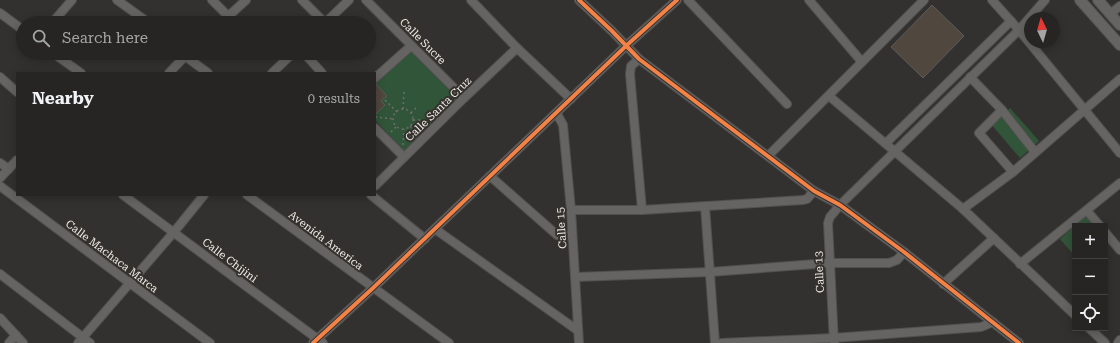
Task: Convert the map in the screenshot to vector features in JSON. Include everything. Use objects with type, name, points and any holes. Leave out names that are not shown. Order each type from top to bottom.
[{"type":"street","points":[[58,16],[72,0]]},
{"type":"street","points":[[117,0],[139,16]]},
{"type":"street","points":[[212,0],[228,16],[246,0]]},
{"type":"street","points":[[302,0],[318,16]]},
{"type":"street","points":[[332,16],[349,0]]},
{"type":"street","name":"Calle Sucre","points":[[366,0],[464,98]]},
{"type":"street","points":[[471,0],[517,48],[572,99]]},
{"type":"street","points":[[579,0],[627,45],[639,59],[814,191],[840,205],[904,252],[1019,343]]},
{"type":"street","points":[[318,342],[490,176],[557,114],[627,45],[677,0]]},
{"type":"street","points":[[688,0],[787,104]]},
{"type":"street","points":[[809,0],[862,62]]},
{"type":"street","points":[[768,156],[924,0]]},
{"type":"street","points":[[992,0],[1019,30],[1120,153]]},
{"type":"street","name":"Calle 13","points":[[834,340],[829,263],[828,223],[830,217],[895,150],[1019,30],[1045,0]]},
{"type":"street","points":[[1080,0],[1120,45]]},
{"type":"street","points":[[1098,0],[1120,25]]},
{"type":"street","points":[[1110,14],[1120,6]]},
{"type":"street","points":[[0,13],[16,25]]},
{"type":"street","points":[[886,143],[1011,21]]},
{"type":"street","points":[[376,77],[411,46]]},
{"type":"street","name":"Calle Santa Cruz","points":[[376,185],[517,48]]},
{"type":"street","points":[[639,59],[631,66],[630,74],[642,210]]},
{"type":"street","points":[[63,60],[80,72]]},
{"type":"street","points":[[170,72],[181,60]]},
{"type":"street","points":[[194,60],[207,72]]},
{"type":"street","points":[[273,72],[285,60]]},
{"type":"street","points":[[310,60],[321,72]]},
{"type":"street","points":[[0,77],[16,91]]},
{"type":"street","points":[[970,77],[1002,110],[1035,152]]},
{"type":"street","points":[[963,210],[1013,172],[1120,79]]},
{"type":"street","points":[[829,96],[895,150],[963,210],[1072,312]]},
{"type":"street","points":[[1002,110],[979,133],[1013,172]]},
{"type":"street","name":"Calle 15","points":[[557,114],[563,125],[576,277],[577,330],[579,343]]},
{"type":"street","points":[[376,129],[404,157]]},
{"type":"street","points":[[0,178],[16,161]]},
{"type":"street","points":[[0,163],[9,169]]},
{"type":"street","points":[[490,176],[557,235],[564,237],[572,233]]},
{"type":"street","points":[[1020,264],[1120,183]]},
{"type":"street","name":"Calle Machaca Marca","points":[[0,186],[210,343]]},
{"type":"street","points":[[571,210],[642,210],[803,200],[807,199],[814,191]]},
{"type":"street","name":"Calle Chijini","points":[[124,196],[318,342]]},
{"type":"street","points":[[0,274],[84,341],[129,283],[203,196]]},
{"type":"street","points":[[372,196],[425,239]]},
{"type":"street","name":"Avenida America","points":[[253,197],[373,288],[449,343]]},
{"type":"street","points":[[705,206],[716,343]]},
{"type":"street","points":[[1087,211],[1097,223]]},
{"type":"street","points":[[435,229],[577,330]]},
{"type":"street","points":[[1108,236],[1120,250]]},
{"type":"street","points":[[943,284],[994,238]]},
{"type":"street","points":[[576,277],[710,272],[829,263],[889,263],[897,260],[904,252]]},
{"type":"street","points":[[0,318],[23,343]]},
{"type":"street","points":[[722,343],[834,340],[981,326],[993,322]]},
{"type":"street","points":[[1092,331],[1105,343]]},
{"type":"street","points":[[9,343],[16,335]]},
{"type":"path","points":[[403,110],[404,90]]},
{"type":"path","points":[[385,100],[397,112]]},
{"type":"path","points":[[411,113],[418,106]]},
{"type":"path","points":[[396,126],[394,119],[397,112],[403,110],[411,113]]},
{"type":"path","points":[[396,126],[404,129],[410,126],[413,120],[411,113]]},
{"type":"path","points":[[376,117],[394,119]]},
{"type":"path","points":[[413,120],[432,120]]},
{"type":"path","points":[[389,133],[396,126]]},
{"type":"path","points":[[410,126],[418,134]]},
{"type":"path","points":[[404,129],[404,157]]},
{"type":"green space","points":[[411,51],[458,99],[404,151],[376,121],[376,83]]},
{"type":"green space","points":[[1010,108],[1039,141],[1020,158],[991,124]]},
{"type":"green space","points":[[1091,211],[1101,223],[1078,223]]},
{"type":"green space","points":[[1072,228],[1072,253],[1060,239]]},
{"type":"building","points":[[932,5],[964,36],[923,78],[891,47]]},
{"type":"building","points":[[376,84],[387,96],[381,101],[385,105],[376,114]]},
{"type":"cycle path","points":[[579,0],[639,59],[814,191],[840,205],[904,252],[1019,343]]},
{"type":"cycle path","points":[[313,343],[373,288],[627,45],[677,0]]}]
